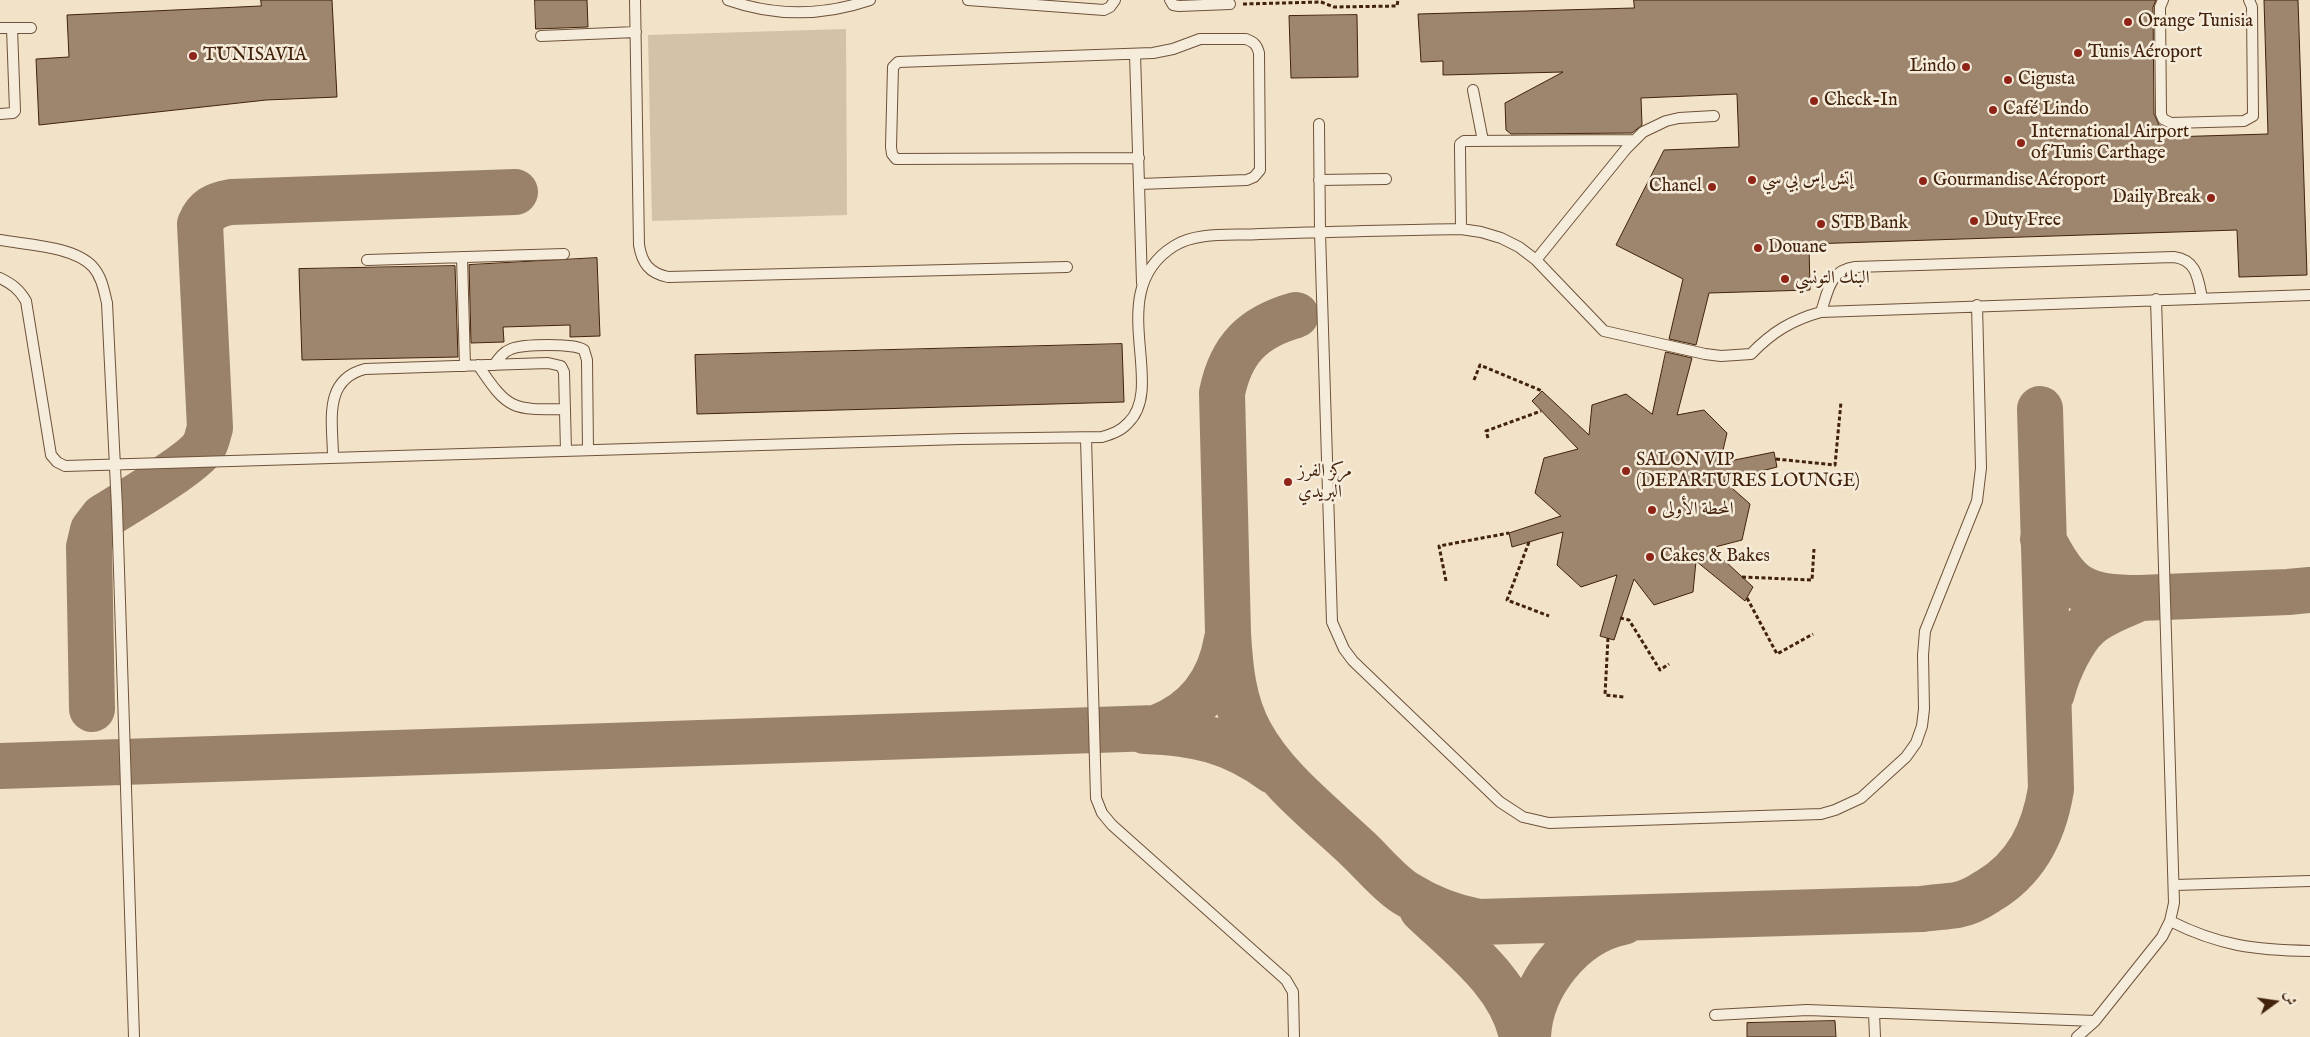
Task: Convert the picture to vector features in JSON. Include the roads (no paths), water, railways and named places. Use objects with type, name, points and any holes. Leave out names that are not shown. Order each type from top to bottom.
[{"type":"lane","points":[[635,0],[639,245],[644,263],[650,270],[668,277],[1066,267]]},
{"type":"lane","points":[[728,0],[774,12],[803,14],[831,11],[870,0]]},
{"type":"lane","points":[[968,0],[1104,10],[1110,7],[1115,0]]},
{"type":"lane","points":[[1170,0],[1173,6],[1215,2],[1230,4]]},
{"type":"lane","points":[[2163,0],[2160,6],[2161,114],[2163,119],[2171,123],[2244,121],[2253,116],[2252,7],[2249,0]]},
{"type":"lane","points":[[0,28],[31,28]]},
{"type":"lane","points":[[0,114],[13,113],[15,111],[12,28]]},
{"type":"lane","points":[[541,36],[636,32]]},
{"type":"lane","points":[[1139,158],[896,159],[892,154],[891,147],[891,74],[893,67],[898,62],[1135,54],[1166,51],[1200,39],[1246,39],[1252,41],[1257,46],[1258,53],[1260,170],[1254,177],[1247,180],[1140,184]]},
{"type":"lane","points":[[0,278],[11,283],[20,291],[26,301],[52,455],[57,462],[65,466],[961,438],[1102,437],[1117,432],[1130,422],[1138,409],[1142,393],[1138,308],[1142,284],[1140,184],[1135,54]]},
{"type":"lane","points":[[1473,90],[1483,141]]},
{"type":"lane","points":[[1536,260],[1634,140],[1648,129],[1666,121],[1679,118],[1714,116]]},
{"type":"lane","points":[[1319,124],[1320,232],[1332,622],[1337,636],[1353,661],[1500,802],[1523,817],[1550,823],[1821,814],[1861,798],[1906,757],[1916,743],[1922,726],[1925,631],[1957,554],[1980,490],[1978,305]]},
{"type":"lane","points":[[1461,229],[1460,144],[1464,141],[1634,140]]},
{"type":"lane","points":[[1320,180],[1386,179]]},
{"type":"lane","points":[[1142,284],[1155,261],[1175,245],[1199,237],[1461,229],[1501,238],[1519,247],[1536,260],[1604,332],[1721,356],[1751,354],[1765,339],[1782,326],[1801,317],[1821,312],[1978,305],[2310,295]]},
{"type":"lane","points":[[0,240],[78,255],[93,267],[103,284],[107,303],[115,465],[134,1037]]},
{"type":"lane","points":[[367,260],[564,254]]},
{"type":"lane","points":[[462,257],[465,366]]},
{"type":"lane","points":[[1821,312],[1832,279],[1838,272],[1846,268],[1865,266],[2174,257],[2184,258],[2192,264],[2197,273],[2202,298]]},
{"type":"lane","points":[[2077,1037],[2095,1021],[2162,937],[2170,921],[2174,903],[2175,885],[2156,299]]},
{"type":"lane","points":[[494,365],[506,352],[524,347],[575,346],[584,350],[587,360],[588,450]]},
{"type":"lane","points":[[333,458],[333,400],[336,388],[354,372],[365,369],[478,365],[548,363],[561,366],[565,378],[566,451]]},
{"type":"lane","points":[[478,365],[496,392],[504,400],[515,406],[527,409],[565,408]]},
{"type":"lane","points":[[1086,438],[1096,798],[1102,813],[1112,825],[1286,980],[1293,992],[1294,1037]]},
{"type":"lane","points":[[2175,885],[2310,881]]},
{"type":"lane","points":[[2170,921],[2218,942],[2244,947],[2310,951]]},
{"type":"lane","points":[[1715,1015],[1807,1010],[2095,1021]]},
{"type":"lane","points":[[1874,1013],[1875,1037]]},
{"type":"place","name":"Orange Tunisia","points":[[2128,22]]},
{"type":"place","name":"Tunis Aéroport","points":[[2078,53]]},
{"type":"place","name":"TUNISAVIA","points":[[193,56]]},
{"type":"place","name":"Lindo","points":[[1966,67]]},
{"type":"place","name":"Cigusta","points":[[2008,80]]},
{"type":"place","name":"Check-In","points":[[1814,101]]},
{"type":"place","name":"Café Lindo","points":[[1993,110]]},
{"type":"place","name":"International Airport of Tunis Carthage","points":[[2021,143]]},
{"type":"place","name":"إتش إس بي سي","points":[[1752,180]]},
{"type":"place","name":"Gourmandise Aéroport","points":[[1923,181]]},
{"type":"place","name":"Chanel","points":[[1712,187]]},
{"type":"place","name":"Daily Break","points":[[2211,198]]},
{"type":"place","name":"Duty Free","points":[[1974,221]]},
{"type":"place","name":"STB Bank","points":[[1821,224]]},
{"type":"place","name":"Douane","points":[[1758,248]]},
{"type":"place","name":"البنك التونسي","points":[[1785,279]]},
{"type":"place","name":"SALON VIP (DEPARTURES LOUNGE)","points":[[1626,471]]},
{"type":"place","name":"مركز الفرز البريدي","points":[[1288,482]]},
{"type":"place","name":"المحطة الأولى","points":[[1652,510]]},
{"type":"place","name":"Cakes & Bakes","points":[[1650,557]]}]
